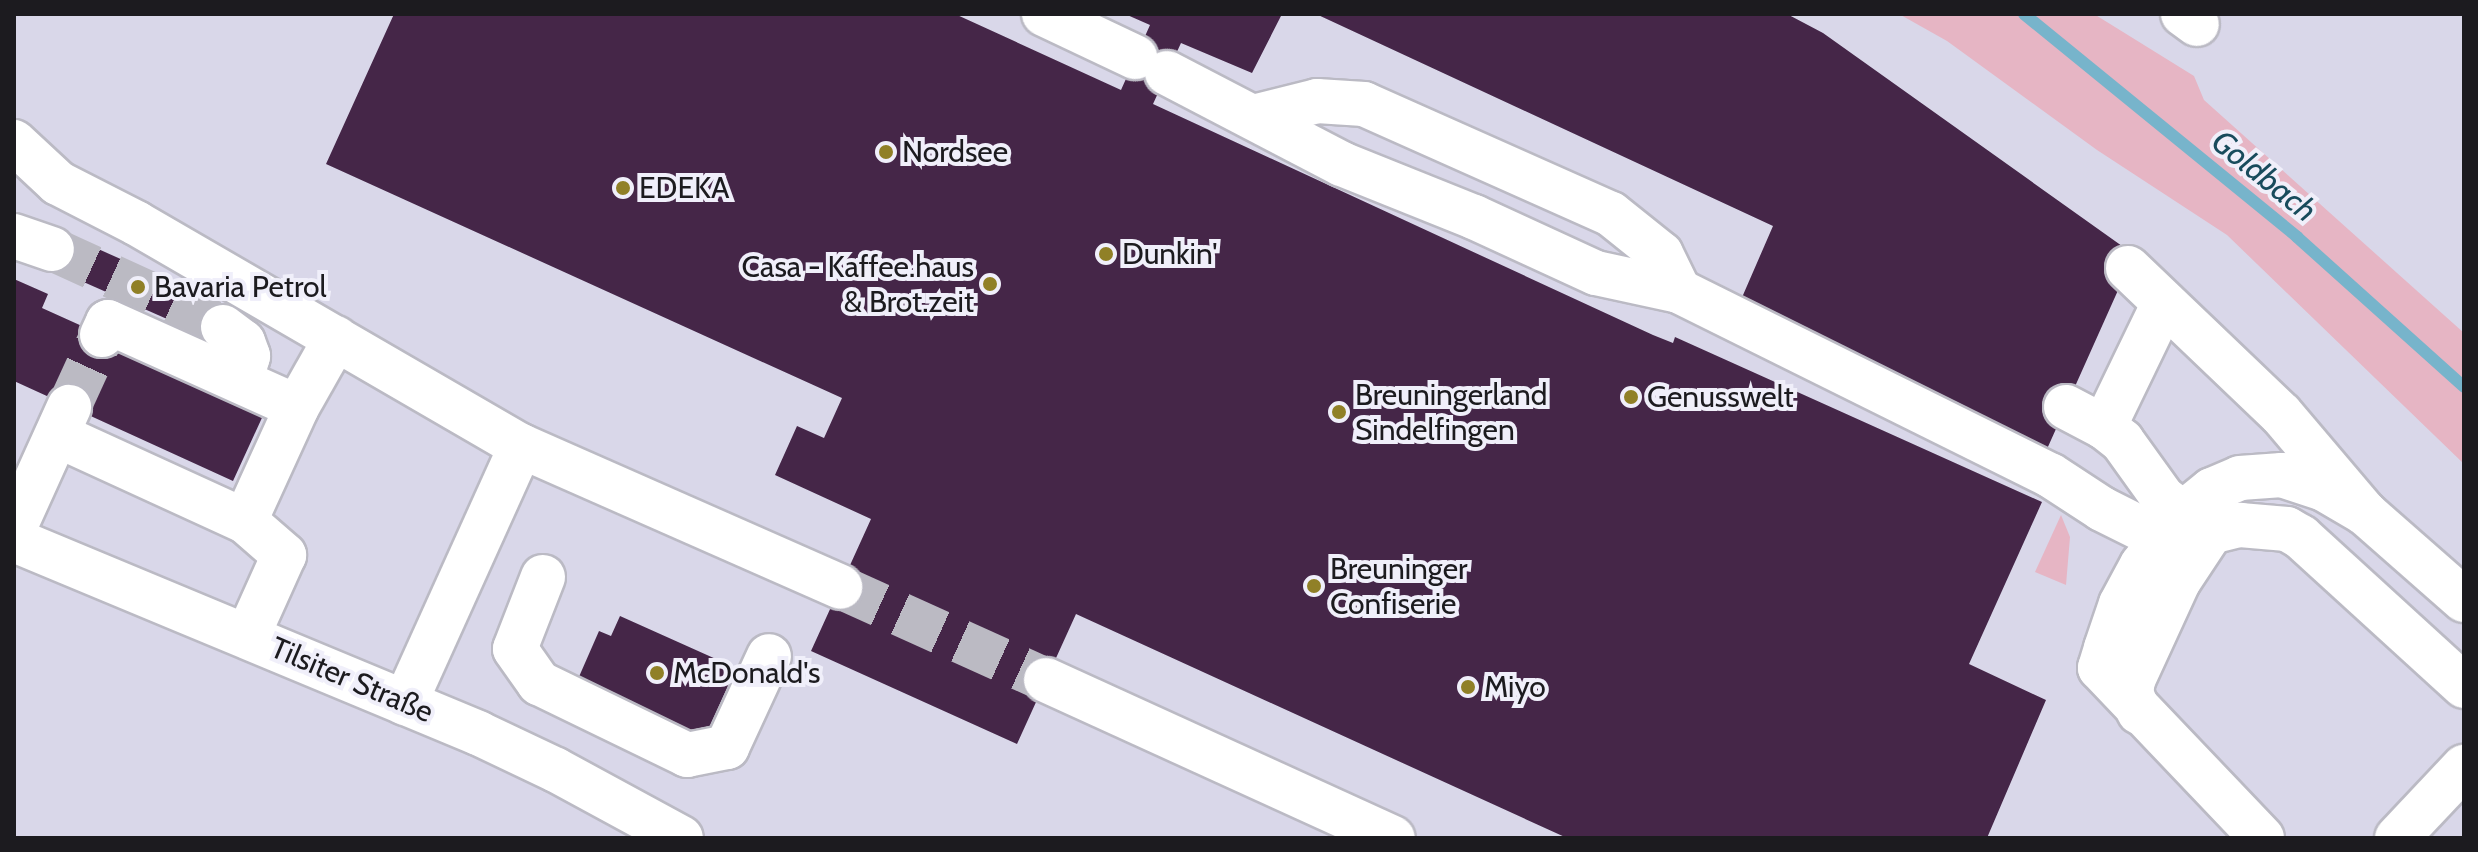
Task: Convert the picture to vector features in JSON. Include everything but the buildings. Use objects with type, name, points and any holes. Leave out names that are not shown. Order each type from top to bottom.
[{"type":"street","points":[[1044,14],[1151,65],[1342,164],[1474,217],[1596,273],[1679,291],[2050,475],[2102,509],[2142,529],[2187,525],[2273,526],[2301,537],[2464,686]]},
{"type":"street","points":[[1253,117],[1317,101],[1364,104],[1611,214],[1661,254],[1679,291]]},
{"type":"street","points":[[14,142],[58,183],[336,338],[521,446],[840,587]]},
{"type":"street","points":[[2128,268],[2281,414],[2365,513],[2464,600]]},
{"type":"street","points":[[2104,427],[2164,303]]},
{"type":"street","points":[[102,335],[108,322],[297,407]]},
{"type":"street","points":[[223,327],[243,342],[248,356],[241,381]]},
{"type":"street","points":[[245,521],[297,407],[336,338]]},
{"type":"street","points":[[2066,407],[2104,427],[2128,447],[2163,498],[2187,525]]},
{"type":"street","points":[[17,548],[46,439],[245,521],[284,555],[248,635]]},
{"type":"street","points":[[405,703],[521,446]]},
{"type":"street","points":[[2262,838],[2139,712],[2131,693],[2133,680],[2178,582],[2187,525],[2212,490],[2259,474],[2282,475],[2324,489],[2365,513]]},
{"type":"street","name":"Tilsiter Straße","points":[[17,548],[248,635],[405,703],[556,770],[681,838]]},
{"type":"street","points":[[543,577],[515,649],[539,683],[687,755],[727,747],[769,656]]},
{"type":"street","points":[[1046,680],[1314,822],[1393,838]]},
{"type":"street","points":[[2397,838],[2464,767]]},
{"type":"shaded area","points":[[14,14],[2464,14],[2464,838],[14,838]]},
{"type":"shaded area","points":[[1899,14],[2094,14],[2194,76],[2204,100],[2464,333],[2464,464],[2227,235],[2097,150],[1947,41]]},
{"type":"shaded area","points":[[2061,515],[2070,537],[2066,585],[2035,572]]},
{"type":"waterway","name":"Goldbach","points":[[2024,14],[2297,237],[2464,387]]},
{"type":"tunnel","points":[[52,249],[223,327]]},
{"type":"tunnel","points":[[69,407],[102,335]]},
{"type":"tunnel","points":[[840,587],[1046,680]]},
{"type":"place","name":"Nordsee","points":[[886,152]]},
{"type":"place","name":"EDEKA","points":[[623,188]]},
{"type":"place","name":"Dunkin'","points":[[1106,254]]},
{"type":"place","name":"Casa - Kaffee.haus & Brot.zeit","points":[[990,284]]},
{"type":"place","name":"Bavaria Petrol","points":[[138,287]]},
{"type":"place","name":"Genusswelt","points":[[1631,397]]},
{"type":"place","name":"Breuningerland Sindelfingen","points":[[1339,412]]},
{"type":"place","name":"Breuninger Confiserie","points":[[1314,586]]},
{"type":"place","name":"McDonald's","points":[[657,673]]},
{"type":"place","name":"Miyo","points":[[1468,687]]}]
